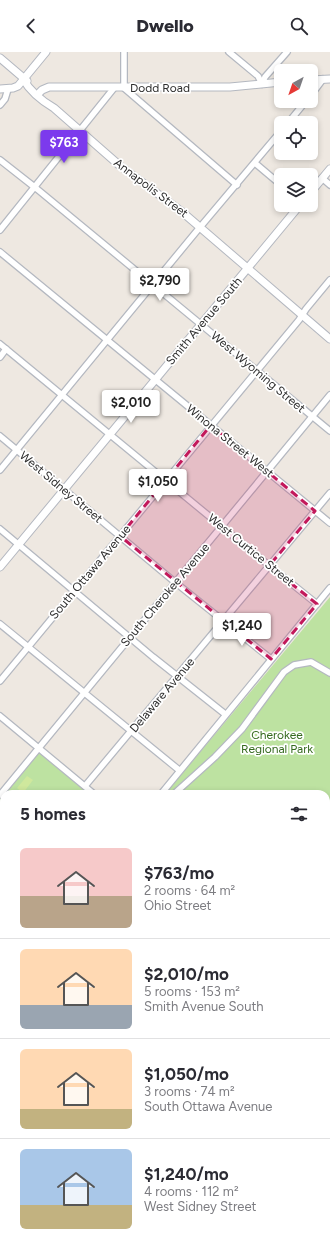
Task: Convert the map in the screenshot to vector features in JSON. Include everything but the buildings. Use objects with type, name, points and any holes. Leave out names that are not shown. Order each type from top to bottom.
[{"type":"street","points":[[0,105],[5,98],[4,89],[16,87],[46,52]]},
{"type":"street","points":[[124,52],[124,88],[237,185]]},
{"type":"street","points":[[229,52],[258,76],[262,84]]},
{"type":"street","points":[[262,84],[265,77],[287,52]]},
{"type":"street","name":"Annapolis Street","points":[[0,58],[23,79],[51,101],[54,108]]},
{"type":"street","name":"Annapolis Street","points":[[23,79],[29,88],[119,165],[169,201],[330,339]]},
{"type":"street","points":[[318,87],[327,79]]},
{"type":"street","name":"Dodd Road","points":[[40,92],[50,87],[230,87],[274,83]]},
{"type":"street","points":[[0,230],[114,88]]},
{"type":"street","points":[[294,116],[300,108]]},
{"type":"street","points":[[0,470],[274,140]]},
{"type":"street","name":"West Wyoming Street","points":[[0,160],[330,431]]},
{"type":"street","points":[[255,163],[274,179]]},
{"type":"street","points":[[318,183],[330,169]]},
{"type":"street","points":[[322,178],[330,185]]},
{"type":"street","name":"Smith Avenue South","points":[[0,567],[294,212]]},
{"type":"street","name":"Winona Street West","points":[[0,252],[330,523]]},
{"type":"street","name":"South Ottawa Avenue","points":[[0,681],[330,280]]},
{"type":"street","name":"West Curtice Street","points":[[0,344],[317,604]]},
{"type":"street","points":[[0,357],[6,349]]},
{"type":"street","name":"South Cherokee Avenue","points":[[4,790],[330,395]]},
{"type":"street","name":"West Sidney Street","points":[[0,436],[271,659]]},
{"type":"street","name":"Delaware Avenue","points":[[85,786],[330,492]]},
{"type":"street","points":[[0,529],[177,677],[225,714]]},
{"type":"street","points":[[164,790],[330,588]]},
{"type":"street","points":[[0,624],[29,646],[131,732],[179,770]]},
{"type":"street","points":[[178,790],[242,729],[284,672],[294,665],[311,662],[330,673]]},
{"type":"street","points":[[0,716],[90,790]]},
{"type":"highlighted area","points":[[211,425],[315,511],[269,566],[317,604],[271,659],[120,536]]},
{"type":"green space","name":"Cherokee Regional Park","points":[[330,597],[330,790],[168,790]]},
{"type":"green space","points":[[39,752],[84,790],[7,790]]},
{"type":"green space","points":[[27,776],[33,780],[25,790],[19,790],[17,788]]}]
